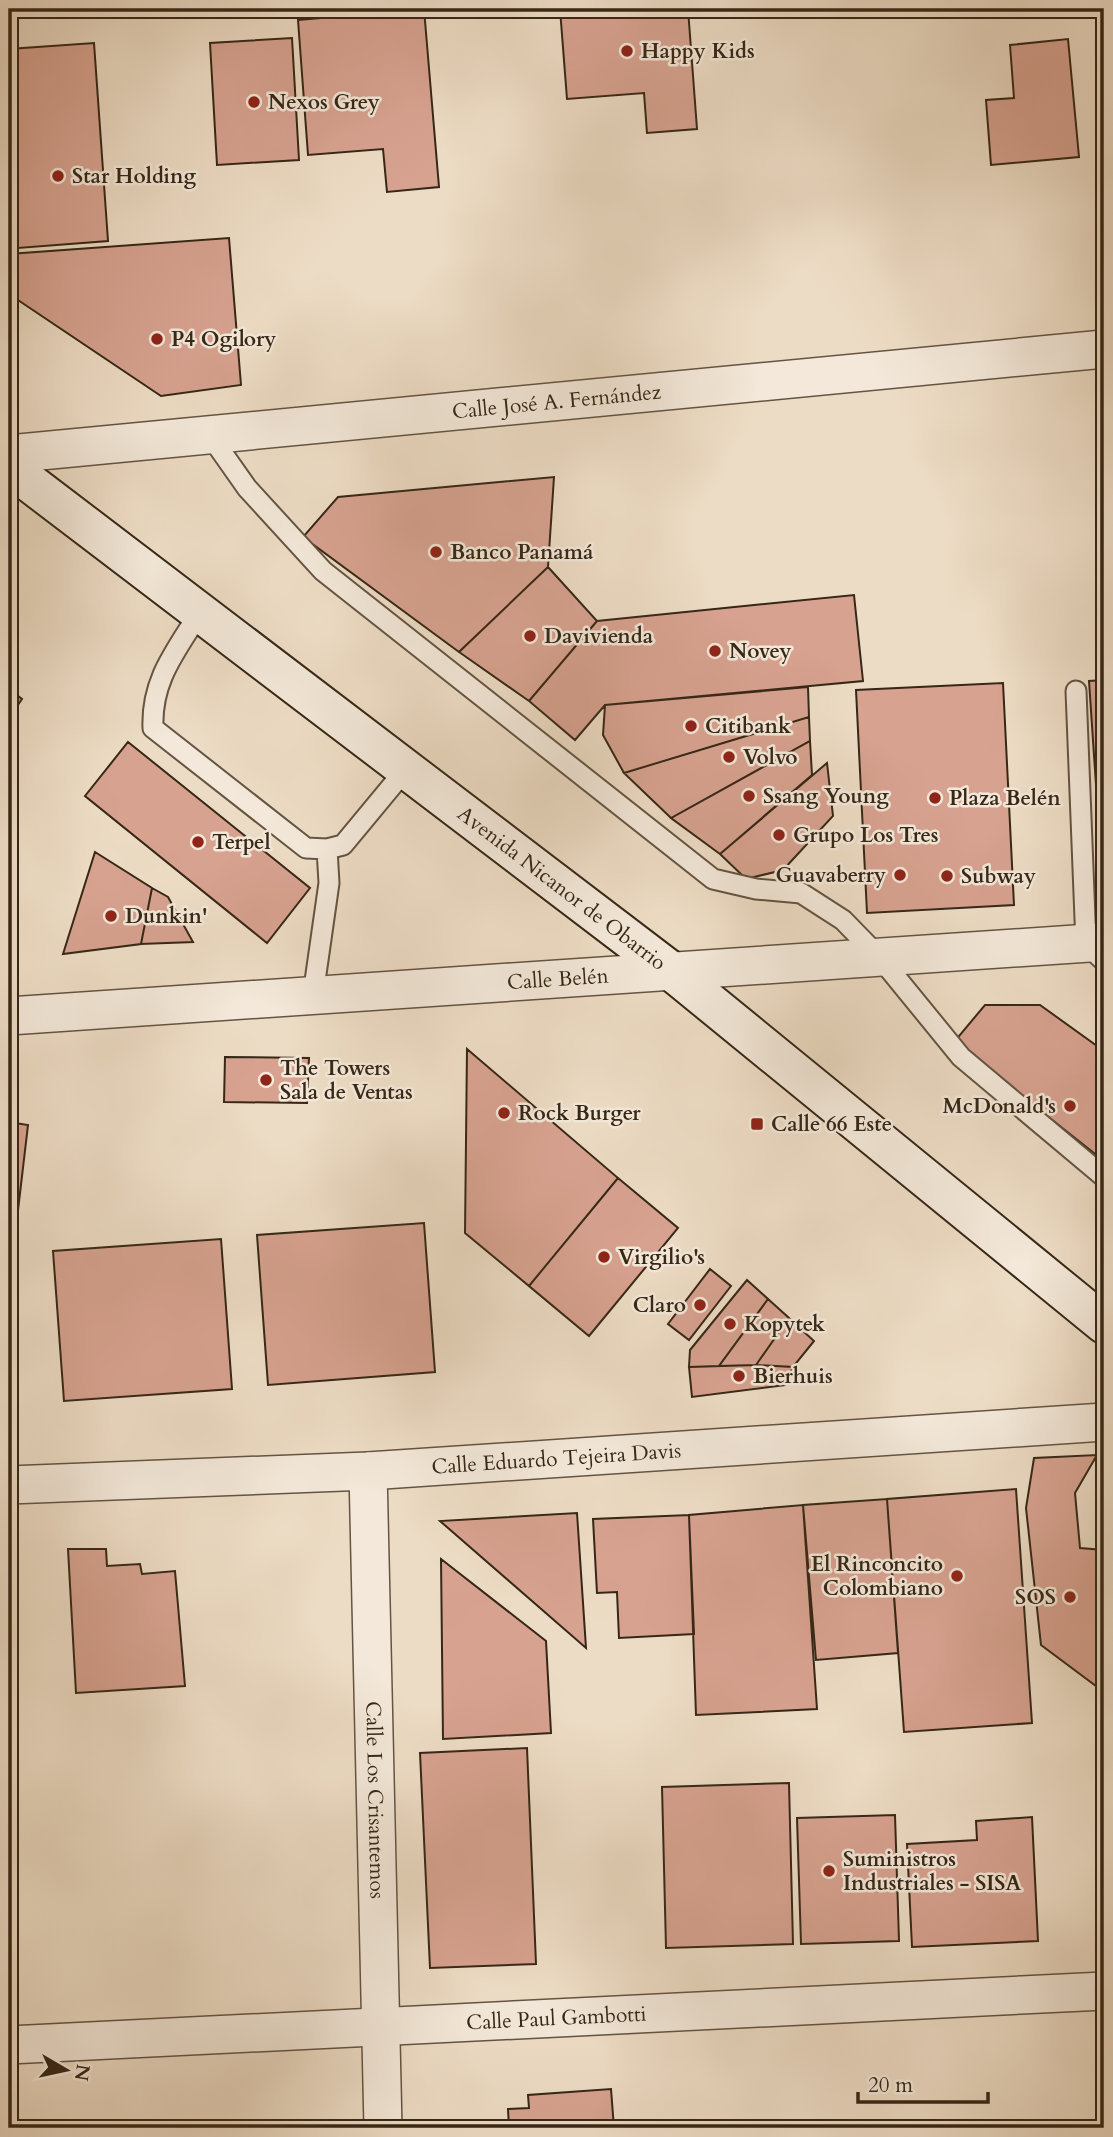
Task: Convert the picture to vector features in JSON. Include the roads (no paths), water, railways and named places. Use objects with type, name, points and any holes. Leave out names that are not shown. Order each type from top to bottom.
[{"type":"main road","name":"Avenida Nicanor de Obarrio","points":[[9,467],[676,974],[1104,1324]]},
{"type":"street","name":"Calle José A. Fernández","points":[[9,454],[1104,349]]},
{"type":"street","name":"Calle Belén","points":[[9,1016],[881,959],[1098,949]]},
{"type":"street","name":"Calle Eduardo Tejeira Davis","points":[[9,1485],[368,1471],[1104,1422]]},
{"type":"street","name":"Calle Los Crisantemos","points":[[368,1471],[383,2128]]},
{"type":"street","name":"Calle Paul Gambotti","points":[[9,2045],[1104,1991]]},
{"type":"lane","points":[[209,434],[247,488],[323,571],[713,879],[756,889],[801,893],[843,920],[881,959],[961,1057],[1104,1177]]},
{"type":"lane","points":[[200,612],[158,682],[152,703],[153,728],[306,848],[327,849],[343,845],[406,768]]},
{"type":"lane","points":[[1076,691],[1098,949]]},
{"type":"lane","points":[[313,995],[329,883],[327,849]]},
{"type":"place","name":"Happy Kids","points":[[627,51]]},
{"type":"place","name":"Nexos Grey","points":[[254,102]]},
{"type":"place","name":"Star Holding","points":[[58,176]]},
{"type":"place","name":"P4 Ogilory","points":[[157,339]]},
{"type":"place","name":"Banco Panamá","points":[[436,552]]},
{"type":"place","name":"Davivienda","points":[[530,636]]},
{"type":"place","name":"Novey","points":[[715,651]]},
{"type":"place","name":"Citibank","points":[[691,726]]},
{"type":"place","name":"Volvo","points":[[729,757]]},
{"type":"place","name":"Ssang Young","points":[[749,796]]},
{"type":"place","name":"Plaza Belén","points":[[935,798]]},
{"type":"place","name":"Grupo Los Tres","points":[[779,835]]},
{"type":"place","name":"Terpel","points":[[198,842]]},
{"type":"place","name":"Guavaberry","points":[[900,875]]},
{"type":"place","name":"Subway","points":[[947,876]]},
{"type":"place","name":"Dunkin'","points":[[111,916]]},
{"type":"place","name":"The Towers Sala de Ventas","points":[[266,1080]]},
{"type":"place","name":"McDonald's","points":[[1070,1106]]},
{"type":"place","name":"Rock Burger","points":[[504,1113]]},
{"type":"place","name":"Calle 66 Este","points":[[757,1124]]},
{"type":"place","name":"Virgilio's","points":[[604,1257]]},
{"type":"place","name":"Claro","points":[[700,1305]]},
{"type":"place","name":"Kopytek","points":[[730,1324]]},
{"type":"place","name":"Bierhuis","points":[[739,1376]]},
{"type":"place","name":"El Rinconcito Colombiano","points":[[957,1576]]},
{"type":"place","name":"SOS","points":[[1070,1597]]},
{"type":"place","name":"Suministros Industriales - SISA","points":[[829,1871]]}]
